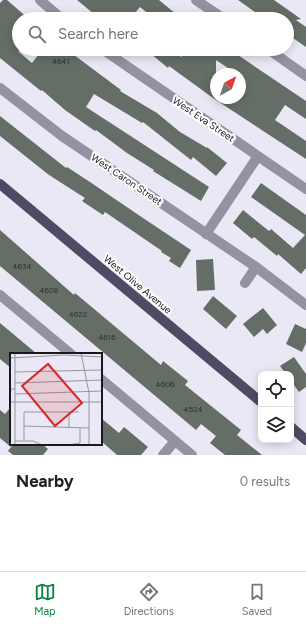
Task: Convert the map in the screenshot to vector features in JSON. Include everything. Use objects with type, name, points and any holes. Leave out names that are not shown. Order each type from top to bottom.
[{"type":"main road","name":"West Olive Avenue","points":[[0,184],[258,399]]},
{"type":"main road","points":[[294,430],[306,440]]},
{"type":"street","points":[[40,0],[54,12]]},
{"type":"street","points":[[196,0],[214,12]]},
{"type":"street","name":"West Eva Street","points":[[112,56],[306,189]]},
{"type":"street","points":[[278,56],[306,76]]},
{"type":"street","name":"West Caron Street","points":[[0,88],[62,136],[256,267],[306,305]]},
{"type":"street","points":[[206,234],[258,156]]},
{"type":"street","points":[[245,283],[256,267]]},
{"type":"street","points":[[0,295],[70,353]]},
{"type":"street","points":[[102,380],[192,455]]},
{"type":"street","points":[[163,455],[175,441]]},
{"type":"building","points":[[3,0],[7,0],[21,12],[12,12],[12,56],[24,56],[32,63],[38,56],[75,56],[121,90],[120,91],[157,113],[180,132],[207,147],[227,163],[216,176],[193,157],[191,160],[143,122],[142,123],[94,94],[86,107],[209,187],[201,201],[153,171],[154,170],[65,110],[42,90],[41,91],[0,58],[0,3]]},
{"type":"building","points":[[77,0],[159,0],[174,12],[146,12],[140,7],[136,12],[92,12]]},
{"type":"building","points":[[238,0],[274,0],[291,12],[255,12]]},
{"type":"building","points":[[294,14],[301,19],[296,20],[306,27],[306,47],[294,39]]},
{"type":"building","points":[[153,56],[239,56],[306,101],[306,119],[285,105],[275,120],[306,141],[306,159],[222,104],[246,104],[246,68],[228,68],[216,60],[216,68],[210,68],[210,96],[169,66],[168,68]]},
{"type":"building","points":[[0,116],[66,168],[67,167],[90,182],[191,250],[180,268],[169,261],[171,258],[161,252],[162,251],[105,212],[103,215],[82,201],[85,198],[49,175],[0,136]]},
{"type":"building","points":[[261,183],[306,215],[306,268],[301,274],[278,254],[277,256],[254,237],[252,239],[233,223],[243,210],[269,231],[271,229],[293,248],[305,235],[251,197]]},
{"type":"building","points":[[0,230],[74,295],[75,293],[161,365],[163,361],[188,381],[185,385],[241,430],[237,435],[262,455],[225,455],[210,443],[216,436],[201,424],[196,430],[0,266]]},
{"type":"building","points":[[213,259],[215,290],[197,291],[196,260]]},
{"type":"building","points":[[213,296],[237,316],[226,329],[203,309]]},
{"type":"building","points":[[263,308],[277,325],[267,334],[263,329],[254,337],[243,324]]},
{"type":"building","points":[[0,323],[36,353],[10,353],[10,367],[0,359]]},
{"type":"building","points":[[295,324],[306,329],[306,343],[302,352],[286,344]]},
{"type":"building","points":[[294,357],[306,374],[306,387],[299,392],[294,385],[294,371],[284,371],[280,366]]},
{"type":"building","points":[[10,408],[11,447],[0,438],[0,410],[5,414]]},
{"type":"building","points":[[102,419],[119,433],[124,427],[148,447],[141,455],[117,455],[102,442]]},
{"type":"building","points":[[13,445],[43,445],[48,449],[43,455],[13,455],[8,451]]}]
